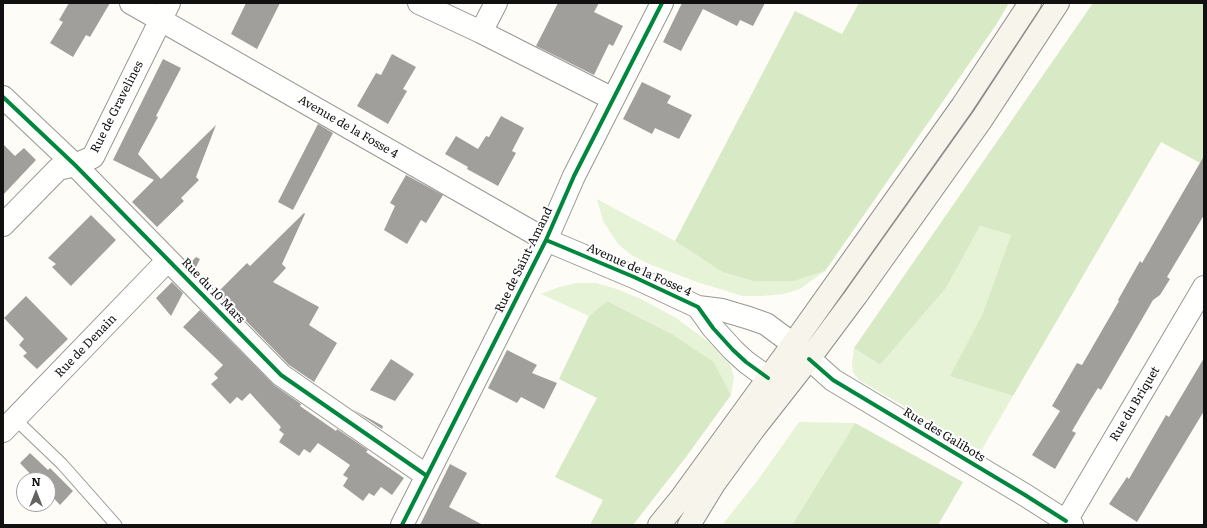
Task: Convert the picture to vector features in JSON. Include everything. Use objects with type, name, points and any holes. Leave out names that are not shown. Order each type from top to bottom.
[{"type":"main road","points":[[689,525],[714,484],[754,429],[777,383],[793,344],[962,106],[1030,3]]},
{"type":"main road","points":[[659,525],[777,383],[809,359],[856,296],[982,119],[1058,3]]},
{"type":"street","name":"Avenue de la Fosse 4","points":[[131,3],[165,11],[546,240],[634,277],[698,307],[722,310],[766,324],[793,344],[809,359]]},
{"type":"street","points":[[419,3],[481,32],[613,98]]},
{"type":"street","points":[[481,32],[496,3]]},
{"type":"street","name":"Rue de Saint-Amand","points":[[402,525],[546,240],[574,176],[662,3]]},
{"type":"street","name":"Rue de Gravelines","points":[[3,225],[58,169],[75,165],[93,157],[165,11]]},
{"type":"street","name":"Rue du 10 Mars","points":[[3,97],[75,165],[281,375],[427,476]]},
{"type":"street","name":"Rue de Denain","points":[[9,425],[168,260]]},
{"type":"street","name":"Rue du Briquet","points":[[1069,523],[1204,288]]},
{"type":"street","name":"Avenue de la Fosse 4","points":[[698,307],[713,328],[733,350],[746,362],[777,383]]},
{"type":"street","name":"Rue des Galibots","points":[[809,359],[833,380],[1019,491],[1069,523]]},
{"type":"lane","points":[[9,425],[62,464],[116,525]]},
{"type":"green space","points":[[859,3],[1009,3],[996,25],[825,271],[794,281],[753,281],[722,272],[675,241],[795,11],[842,34]]},
{"type":"green space","points":[[1093,3],[1204,3],[1204,165],[1161,142],[1013,396],[950,376],[982,315],[1011,235],[980,226],[946,288],[880,365],[854,348]]},
{"type":"green space","points":[[597,199],[675,241],[722,272],[753,281],[793,281],[825,271],[800,289],[783,294],[743,296],[700,283],[649,264],[631,255],[618,244],[603,221]]},
{"type":"green space","points":[[980,226],[1011,235],[982,315],[951,376],[1013,396],[981,451],[859,380],[853,372],[852,363],[854,348],[880,365],[946,288]]},
{"type":"green space","points":[[577,283],[596,283],[617,289],[641,299],[676,318],[710,343],[731,366],[734,378],[731,395],[714,362],[672,334],[607,301],[589,316],[541,294],[559,287]]},
{"type":"green space","points":[[607,301],[672,334],[714,362],[731,395],[686,457],[633,525],[590,525],[603,500],[555,477],[597,398],[559,379],[589,316]]},
{"type":"green space","points":[[799,422],[855,423],[792,525],[722,525],[758,480]]},
{"type":"green space","points":[[855,423],[963,482],[938,525],[792,525]]},
{"type":"building","points":[[69,3],[110,3],[90,37],[86,35],[73,57],[50,43],[63,22],[59,20]]},
{"type":"building","points":[[246,3],[280,3],[257,49],[231,34]]},
{"type":"building","points":[[558,3],[599,3],[594,12],[623,26],[613,46],[609,44],[594,75],[536,46]]},
{"type":"building","points":[[682,3],[765,3],[753,26],[740,20],[737,26],[703,9],[681,51],[663,42]]},
{"type":"building","points":[[392,54],[416,67],[403,89],[407,91],[388,124],[357,106],[376,73],[381,75]]},
{"type":"building","points":[[163,59],[181,68],[156,116],[158,117],[138,154],[161,179],[216,125],[196,177],[199,180],[181,198],[184,201],[157,227],[132,202],[154,180],[113,160]]},
{"type":"building","points":[[642,82],[671,96],[667,103],[692,115],[679,139],[655,128],[652,134],[623,119]]},
{"type":"building","points":[[501,116],[524,128],[512,151],[516,153],[498,186],[467,169],[468,167],[445,154],[456,136],[478,149],[486,136],[489,137]]},
{"type":"building","points":[[318,124],[333,133],[293,210],[278,202]]},
{"type":"building","points":[[3,144],[15,156],[24,148],[36,160],[3,195]]},
{"type":"building","points":[[1204,156],[1204,215],[1167,277],[1170,279],[1160,295],[1153,300],[1101,390],[1098,388],[1072,431],[1076,433],[1055,469],[1032,455],[1060,411],[1052,406],[1077,363],[1082,365],[1140,261],[1142,263]]},
{"type":"building","points":[[406,175],[443,195],[426,223],[421,220],[407,244],[384,230],[395,206],[390,203]]},
{"type":"building","points":[[304,213],[305,214],[282,264],[286,268],[273,282],[319,307],[309,325],[337,343],[314,382],[289,365],[218,292],[247,263],[250,266]]},
{"type":"building","points":[[91,215],[116,240],[71,286],[52,267],[56,264],[48,258]]},
{"type":"building","points":[[196,257],[200,259],[195,269],[189,264]]},
{"type":"building","points":[[172,282],[183,293],[171,316],[156,298]]},
{"type":"building","points":[[26,296],[68,339],[37,369],[23,356],[27,353],[19,345],[24,339],[4,318]]},
{"type":"building","points":[[200,310],[274,385],[301,404],[300,406],[336,431],[337,429],[368,450],[366,452],[404,478],[392,495],[381,487],[374,496],[369,493],[363,501],[343,486],[348,478],[343,475],[350,465],[318,443],[310,453],[304,449],[299,456],[279,442],[284,434],[279,430],[281,427],[250,393],[242,401],[237,397],[230,404],[211,384],[218,378],[214,374],[223,365],[183,327]]},
{"type":"building","points":[[507,350],[537,365],[532,373],[557,383],[544,409],[521,397],[517,403],[488,388]]},
{"type":"building","points":[[1204,358],[1204,411],[1137,522],[1109,504],[1127,477],[1129,479],[1166,415],[1169,417]]},
{"type":"building","points":[[391,359],[414,374],[395,401],[370,390]]},
{"type":"building","points":[[352,409],[383,426],[382,429]]},
{"type":"building","points":[[30,453],[48,470],[50,468],[54,472],[28,472],[20,463]]},
{"type":"building","points":[[450,464],[467,473],[449,507],[483,525],[420,525]]},
{"type":"building","points":[[56,474],[73,491],[60,505],[56,501]]},
{"type":"cycle path","points":[[402,525],[546,240],[574,176],[662,3]]},
{"type":"cycle path","points":[[3,97],[75,165],[281,375],[427,476]]},
{"type":"cycle path","points":[[546,240],[634,277],[698,307],[713,328],[733,350],[746,362],[768,378]]},
{"type":"cycle path","points":[[809,359],[833,380],[1066,521]]}]
